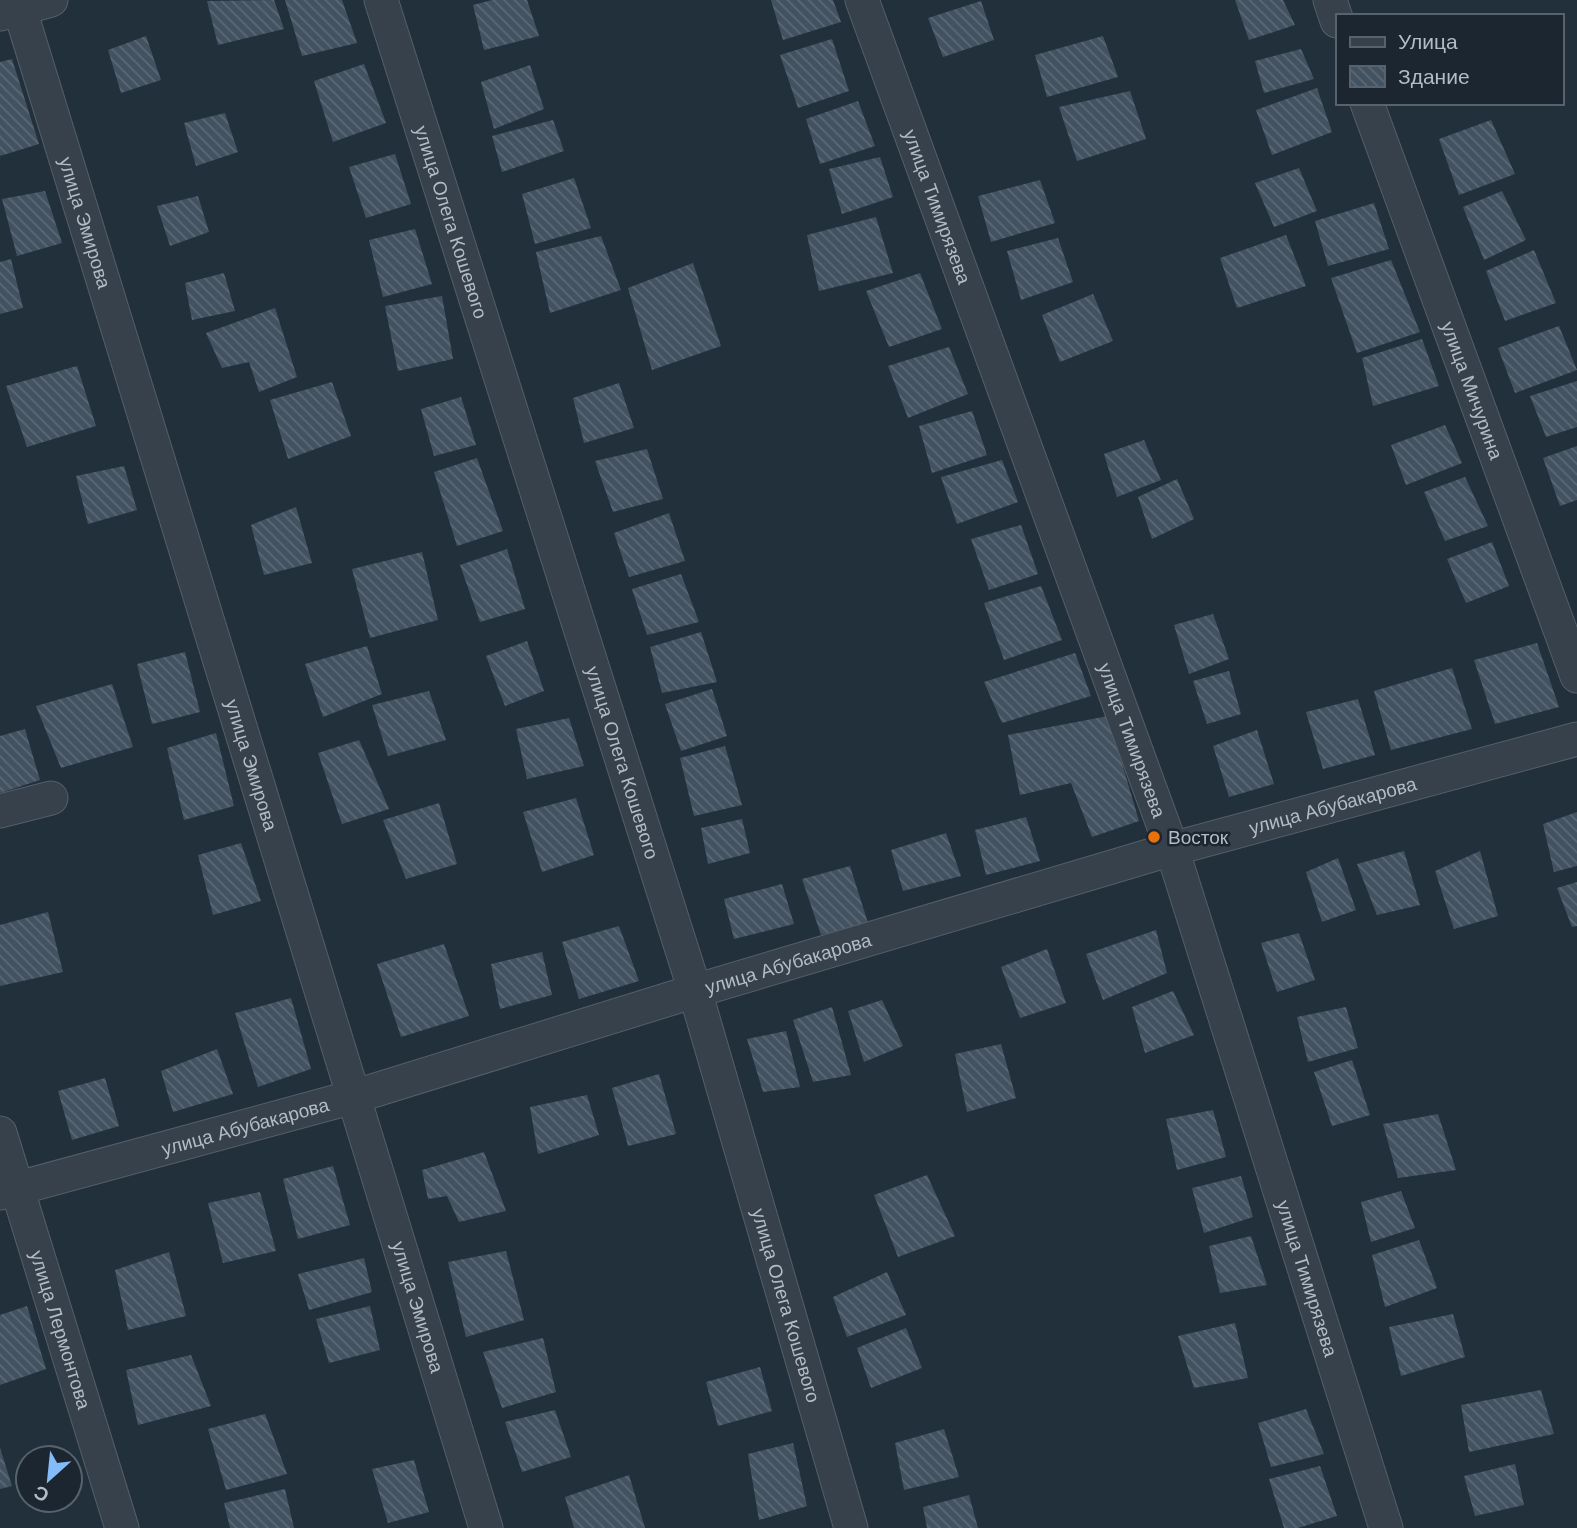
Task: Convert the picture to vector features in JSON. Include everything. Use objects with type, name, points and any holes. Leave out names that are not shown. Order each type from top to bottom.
[{"type":"street","name":"улица Олега Кошевого","points":[[381,0],[695,990],[851,1528]]},
{"type":"street","name":"улица Тимирязева","points":[[862,0],[1172,849],[1386,1528]]},
{"type":"street","points":[[1329,0],[1336,18]]},
{"type":"street","name":"улица Эмирова","points":[[22,6],[486,1528]]},
{"type":"street","name":"улица Мичурина","points":[[1368,105],[1577,676]]},
{"type":"street","name":"улица Абубакарова","points":[[9,1191],[353,1097],[695,990],[1172,849],[1577,739]]},
{"type":"street","points":[[0,811],[51,798]]},
{"type":"street","name":"улица Лермонтова","points":[[0,1133],[9,1191],[122,1528]]},
{"type":"building","points":[[274,0],[284,29],[218,45],[207,1]]},
{"type":"building","points":[[285,0],[342,0],[357,43],[302,56]]},
{"type":"building","points":[[492,0],[527,0],[539,36],[484,50],[473,5]]},
{"type":"building","points":[[771,0],[833,0],[841,22],[783,40]]},
{"type":"building","points":[[1235,0],[1283,0],[1295,25],[1249,40]]},
{"type":"building","points":[[981,1],[994,40],[943,57],[928,18]]},
{"type":"building","points":[[146,36],[161,80],[121,93],[108,50]]},
{"type":"building","points":[[1103,36],[1118,77],[1047,97],[1035,55]]},
{"type":"building","points":[[832,39],[849,91],[798,108],[780,55]]},
{"type":"building","points":[[1301,49],[1314,79],[1264,93],[1255,61]]},
{"type":"building","points":[[12,59],[39,144],[0,156],[0,62]]},
{"type":"building","points":[[364,64],[386,123],[333,142],[314,81]]},
{"type":"building","points":[[530,65],[544,109],[494,129],[481,82]]},
{"type":"building","points":[[1317,88],[1332,132],[1272,155],[1256,110]]},
{"type":"building","points":[[1130,91],[1146,139],[1077,161],[1059,107]]},
{"type":"building","points":[[858,101],[875,146],[820,164],[806,119]]},
{"type":"building","points":[[225,113],[238,152],[196,166],[184,123]]},
{"type":"building","points":[[553,120],[564,151],[502,172],[492,136]]},
{"type":"building","points":[[1491,120],[1515,174],[1459,195],[1439,139]]},
{"type":"building","points":[[395,154],[411,204],[366,218],[349,167]]},
{"type":"building","points":[[880,157],[893,197],[842,214],[829,169]]},
{"type":"building","points":[[1299,168],[1317,211],[1274,227],[1255,183]]},
{"type":"building","points":[[574,178],[591,228],[535,244],[522,194]]},
{"type":"building","points":[[1040,180],[1055,223],[991,242],[978,196]]},
{"type":"building","points":[[45,191],[62,243],[17,256],[2,199]]},
{"type":"building","points":[[1502,191],[1526,240],[1484,260],[1463,207]]},
{"type":"building","points":[[198,196],[209,232],[170,246],[157,206]]},
{"type":"building","points":[[1374,203],[1389,249],[1328,266],[1315,221]]},
{"type":"building","points":[[876,217],[893,273],[819,291],[807,235]]},
{"type":"building","points":[[415,229],[432,284],[383,297],[369,240]]},
{"type":"building","points":[[1286,235],[1306,286],[1237,308],[1220,258]]},
{"type":"building","points":[[601,236],[621,290],[550,313],[536,252]]},
{"type":"building","points":[[1058,238],[1073,282],[1021,300],[1007,251]]},
{"type":"building","points":[[1534,250],[1556,303],[1505,321],[1486,271]]},
{"type":"building","points":[[11,259],[23,308],[0,314],[0,262]]},
{"type":"building","points":[[1391,260],[1420,332],[1357,353],[1331,278]]},
{"type":"building","points":[[693,263],[721,346],[652,370],[628,288]]},
{"type":"building","points":[[224,273],[235,311],[192,320],[185,283]]},
{"type":"building","points":[[920,273],[942,329],[889,347],[866,291]]},
{"type":"building","points":[[1093,294],[1113,341],[1060,362],[1042,315]]},
{"type":"building","points":[[442,296],[453,359],[398,371],[385,306]]},
{"type":"building","points":[[275,308],[297,377],[259,392],[249,362],[222,368],[206,333]]},
{"type":"building","points":[[1559,326],[1577,370],[1515,393],[1498,348]]},
{"type":"building","points":[[1422,339],[1439,386],[1373,406],[1362,358]]},
{"type":"building","points":[[949,347],[968,394],[908,418],[888,366]]},
{"type":"building","points":[[77,366],[96,426],[27,447],[6,386]]},
{"type":"building","points":[[1577,381],[1577,427],[1546,437],[1530,396]]},
{"type":"building","points":[[332,382],[351,436],[288,459],[270,400]]},
{"type":"building","points":[[619,383],[634,428],[584,443],[573,398]]},
{"type":"building","points":[[461,397],[476,445],[434,456],[421,409]]},
{"type":"building","points":[[972,411],[987,455],[932,473],[919,426]]},
{"type":"building","points":[[1445,425],[1462,463],[1406,485],[1391,445]]},
{"type":"building","points":[[1144,440],[1161,480],[1117,497],[1104,454]]},
{"type":"building","points":[[1577,446],[1577,500],[1560,506],[1543,458]]},
{"type":"building","points":[[647,449],[663,499],[613,512],[595,461]]},
{"type":"building","points":[[477,458],[503,531],[457,546],[434,472]]},
{"type":"building","points":[[1002,460],[1018,502],[957,524],[941,477]]},
{"type":"building","points":[[124,466],[137,510],[88,524],[76,476]]},
{"type":"building","points":[[1465,477],[1488,526],[1445,541],[1424,492]]},
{"type":"building","points":[[1177,479],[1194,519],[1152,539],[1138,497]]},
{"type":"building","points":[[296,507],[312,563],[264,575],[251,525]]},
{"type":"building","points":[[669,513],[685,561],[629,577],[614,533]]},
{"type":"building","points":[[1021,525],[1038,574],[989,590],[971,539]]},
{"type":"building","points":[[1492,542],[1509,586],[1466,603],[1447,559]]},
{"type":"building","points":[[507,549],[525,609],[480,622],[460,565]]},
{"type":"building","points":[[422,552],[438,620],[370,638],[352,569]]},
{"type":"building","points":[[681,574],[699,622],[647,635],[632,589]]},
{"type":"building","points":[[1041,586],[1062,640],[1004,660],[984,603]]},
{"type":"building","points":[[1213,614],[1229,659],[1189,674],[1174,625]]},
{"type":"building","points":[[701,632],[717,682],[662,693],[650,647]]},
{"type":"building","points":[[527,641],[544,691],[505,706],[486,656]]},
{"type":"building","points":[[1537,643],[1559,707],[1495,724],[1474,660]]},
{"type":"building","points":[[367,646],[382,694],[323,717],[305,664]]},
{"type":"building","points":[[185,652],[200,712],[152,724],[137,664]]},
{"type":"building","points":[[1075,653],[1091,696],[1002,723],[984,682]]},
{"type":"building","points":[[1452,668],[1472,729],[1391,750],[1374,691]]},
{"type":"building","points":[[1229,671],[1241,714],[1207,724],[1193,681]]},
{"type":"building","points":[[112,684],[133,747],[61,768],[36,706]]},
{"type":"building","points":[[712,689],[727,736],[681,751],[665,704]]},
{"type":"building","points":[[429,691],[446,740],[388,756],[372,705]]},
{"type":"building","points":[[1358,699],[1375,755],[1323,769],[1306,712]]},
{"type":"building","points":[[1108,716],[1139,821],[1092,837],[1071,783],[1020,795],[1008,735]]},
{"type":"building","points":[[569,718],[584,766],[527,779],[516,729]]},
{"type":"building","points":[[25,729],[40,780],[0,793],[0,736]]},
{"type":"building","points":[[1257,730],[1274,784],[1229,797],[1213,746]]},
{"type":"building","points":[[216,733],[234,806],[184,820],[167,748]]},
{"type":"building","points":[[359,740],[389,809],[342,824],[318,753]]},
{"type":"building","points":[[725,746],[742,805],[694,816],[680,758]]},
{"type":"building","points":[[576,798],[594,855],[542,872],[523,812]]},
{"type":"building","points":[[439,803],[457,864],[406,879],[383,820]]},
{"type":"building","points":[[1577,812],[1577,866],[1554,872],[1543,824]]},
{"type":"building","points":[[1026,817],[1040,861],[986,875],[975,830]]},
{"type":"building","points":[[742,819],[750,853],[708,864],[701,828]]},
{"type":"building","points":[[946,833],[961,876],[903,891],[891,850]]},
{"type":"building","points":[[241,843],[261,901],[213,915],[198,855]]},
{"type":"building","points":[[1404,851],[1420,905],[1377,915],[1357,864]]},
{"type":"building","points":[[1480,851],[1498,916],[1454,929],[1435,871]]},
{"type":"building","points":[[1338,858],[1356,910],[1322,922],[1306,872]]},
{"type":"building","points":[[850,866],[868,923],[821,935],[802,879]]},
{"type":"building","points":[[1577,882],[1577,926],[1572,927],[1557,888]]},
{"type":"building","points":[[782,884],[794,924],[734,939],[724,899]]},
{"type":"building","points":[[48,912],[63,972],[0,986],[0,925]]},
{"type":"building","points":[[619,926],[639,981],[579,999],[562,942]]},
{"type":"building","points":[[1156,930],[1167,973],[1103,1000],[1086,954]]},
{"type":"building","points":[[1299,933],[1315,980],[1277,992],[1261,943]]},
{"type":"building","points":[[444,944],[469,1016],[401,1037],[377,964]]},
{"type":"building","points":[[1047,949],[1066,1003],[1020,1018],[1001,967]]},
{"type":"building","points":[[542,952],[552,995],[500,1009],[491,964]]},
{"type":"building","points":[[1173,991],[1194,1035],[1145,1053],[1132,1007]]},
{"type":"building","points":[[291,998],[311,1069],[258,1087],[235,1013]]},
{"type":"building","points":[[882,1000],[903,1046],[864,1062],[848,1011]]},
{"type":"building","points":[[832,1007],[851,1075],[813,1082],[793,1020]]},
{"type":"building","points":[[1346,1007],[1358,1048],[1308,1062],[1297,1017]]},
{"type":"building","points":[[786,1031],[800,1087],[763,1092],[747,1039]]},
{"type":"building","points":[[1001,1044],[1016,1098],[967,1112],[955,1054]]},
{"type":"building","points":[[217,1049],[233,1094],[173,1112],[161,1071]]},
{"type":"building","points":[[1352,1060],[1370,1115],[1332,1126],[1314,1072]]},
{"type":"building","points":[[659,1074],[676,1134],[628,1146],[612,1088]]},
{"type":"building","points":[[105,1078],[119,1126],[72,1140],[58,1091]]},
{"type":"building","points":[[587,1095],[599,1135],[538,1154],[530,1107]]},
{"type":"building","points":[[1213,1110],[1226,1157],[1177,1170],[1166,1119]]},
{"type":"building","points":[[1438,1114],[1456,1170],[1398,1178],[1383,1124]]},
{"type":"building","points":[[484,1152],[506,1211],[459,1222],[447,1196],[428,1199],[422,1170]]},
{"type":"building","points":[[333,1166],[350,1225],[298,1239],[283,1179]]},
{"type":"building","points":[[927,1175],[955,1236],[898,1257],[874,1195]]},
{"type":"building","points":[[1241,1176],[1253,1217],[1204,1233],[1192,1188]]},
{"type":"building","points":[[1401,1191],[1415,1228],[1371,1242],[1361,1202]]},
{"type":"building","points":[[260,1192],[276,1251],[223,1263],[208,1203]]},
{"type":"building","points":[[1251,1236],[1267,1285],[1220,1293],[1209,1246]]},
{"type":"building","points":[[1419,1240],[1437,1288],[1385,1307],[1372,1255]]},
{"type":"building","points":[[506,1251],[524,1320],[466,1337],[448,1262]]},
{"type":"building","points":[[169,1252],[186,1316],[128,1330],[115,1270]]},
{"type":"building","points":[[364,1258],[372,1292],[309,1310],[298,1274]]},
{"type":"building","points":[[887,1272],[906,1315],[847,1337],[833,1297]]},
{"type":"building","points":[[27,1306],[46,1369],[0,1385],[0,1315]]},
{"type":"building","points":[[370,1306],[380,1350],[329,1363],[316,1319]]},
{"type":"building","points":[[1453,1314],[1465,1357],[1401,1376],[1389,1327]]},
{"type":"building","points":[[1235,1323],[1248,1378],[1194,1388],[1178,1336]]},
{"type":"building","points":[[906,1328],[922,1368],[871,1388],[857,1348]]},
{"type":"building","points":[[543,1338],[556,1392],[502,1408],[483,1352]]},
{"type":"building","points":[[191,1355],[211,1406],[138,1425],[126,1370]]},
{"type":"building","points":[[760,1367],[772,1411],[718,1426],[706,1382]]},
{"type":"building","points":[[1541,1390],[1554,1434],[1469,1452],[1461,1405]]},
{"type":"building","points":[[1306,1409],[1324,1454],[1271,1467],[1258,1423]]},
{"type":"building","points":[[555,1410],[571,1457],[522,1472],[505,1422]]},
{"type":"building","points":[[265,1414],[287,1474],[226,1490],[208,1429]]},
{"type":"building","points":[[944,1429],[959,1477],[904,1490],[895,1443]]},
{"type":"building","points":[[793,1443],[807,1506],[759,1520],[748,1454]]},
{"type":"building","points":[[0,1448],[12,1486],[0,1489]]},
{"type":"building","points":[[414,1460],[429,1512],[388,1523],[372,1469]]},
{"type":"building","points":[[1515,1464],[1524,1505],[1475,1516],[1464,1476]]},
{"type":"building","points":[[1320,1466],[1337,1516],[1298,1528],[1284,1528],[1269,1479]]},
{"type":"building","points":[[629,1475],[645,1528],[574,1528],[565,1497]]},
{"type":"building","points":[[285,1489],[294,1528],[230,1528],[224,1503]]},
{"type":"building","points":[[969,1495],[978,1528],[927,1528],[923,1507]]},
{"type":"place","name":"Восток","points":[[1154,837]]}]
